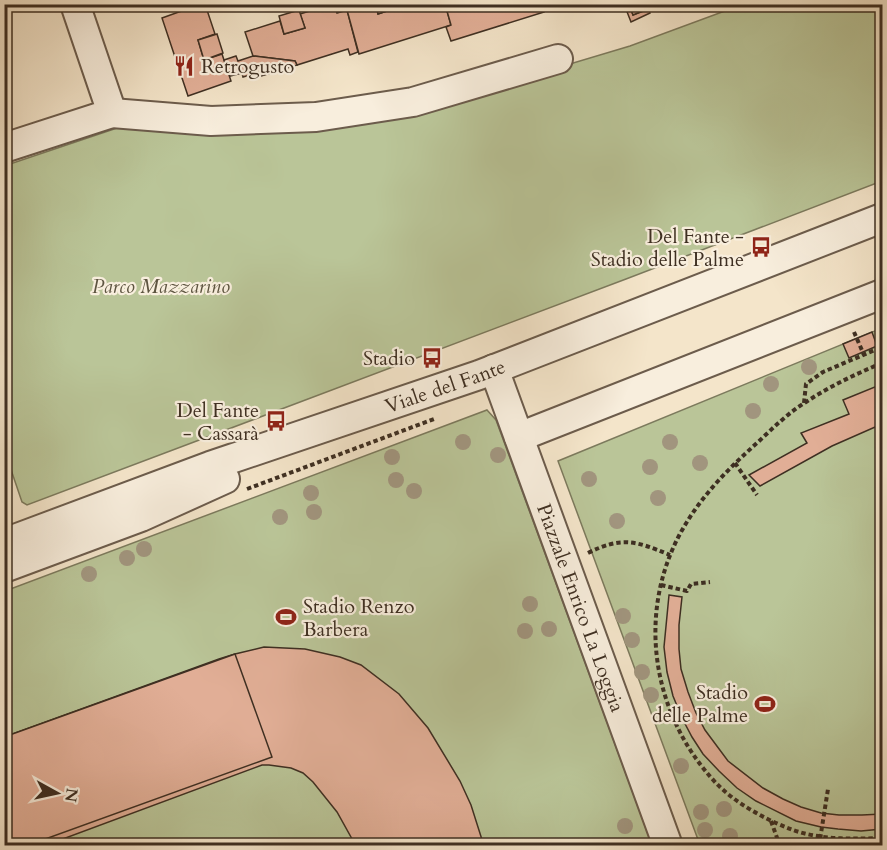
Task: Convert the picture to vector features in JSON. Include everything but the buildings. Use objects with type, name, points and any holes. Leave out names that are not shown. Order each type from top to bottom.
[{"type":"street","points":[[75,4],[112,113]]},
{"type":"street","points":[[4,148],[112,113],[211,121],[316,117],[413,102],[558,58]]},
{"type":"street","name":"Viale del Fante","points":[[5,544],[212,475],[487,372],[882,218]]},
{"type":"street","points":[[519,437],[882,294]]},
{"type":"street","name":"Piazzale Enrico La Loggia","points":[[487,372],[519,437],[668,846]]},
{"type":"path","points":[[854,332],[864,355]]},
{"type":"path","points":[[803,404],[806,384],[823,372],[882,347]]},
{"type":"path","points":[[882,363],[825,390],[803,404],[779,423],[713,485],[681,532],[670,555],[656,611],[655,635],[660,676],[674,722],[700,765],[718,785],[744,806],[793,830],[841,838],[882,838]]},
{"type":"path","points":[[244,490],[434,419]]},
{"type":"path","points":[[735,463],[757,495]]},
{"type":"path","points":[[584,555],[608,545],[630,542],[640,543],[670,555]]},
{"type":"path","points":[[661,585],[687,591],[692,584],[710,582]]},
{"type":"path","points":[[819,846],[828,789]]},
{"type":"path","points":[[771,820],[780,846]]},
{"type":"green space","name":"Parco Mazzarino","points":[[741,5],[882,5],[882,181],[27,505],[22,502],[5,452],[4,166],[126,125],[413,111],[630,46]]},
{"type":"green space","name":"Stadio delle Palme","points":[[882,328],[882,845],[700,845],[558,461]]},
{"type":"green space","name":"Stadio Renzo Barbera","points":[[487,410],[496,420],[652,845],[5,846],[5,591]]},
{"type":"place","name":"Retrogusto","points":[[184,66]]},
{"type":"place","name":"Del Fante - Stadio delle Palme","points":[[761,247]]},
{"type":"place","name":"Stadio","points":[[432,358]]},
{"type":"place","name":"Del Fante - Cassarà","points":[[276,421]]},
{"type":"place","name":"Stadio Renzo Barbera","points":[[286,617]]},
{"type":"place","name":"Stadio delle Palme","points":[[765,704]]}]
